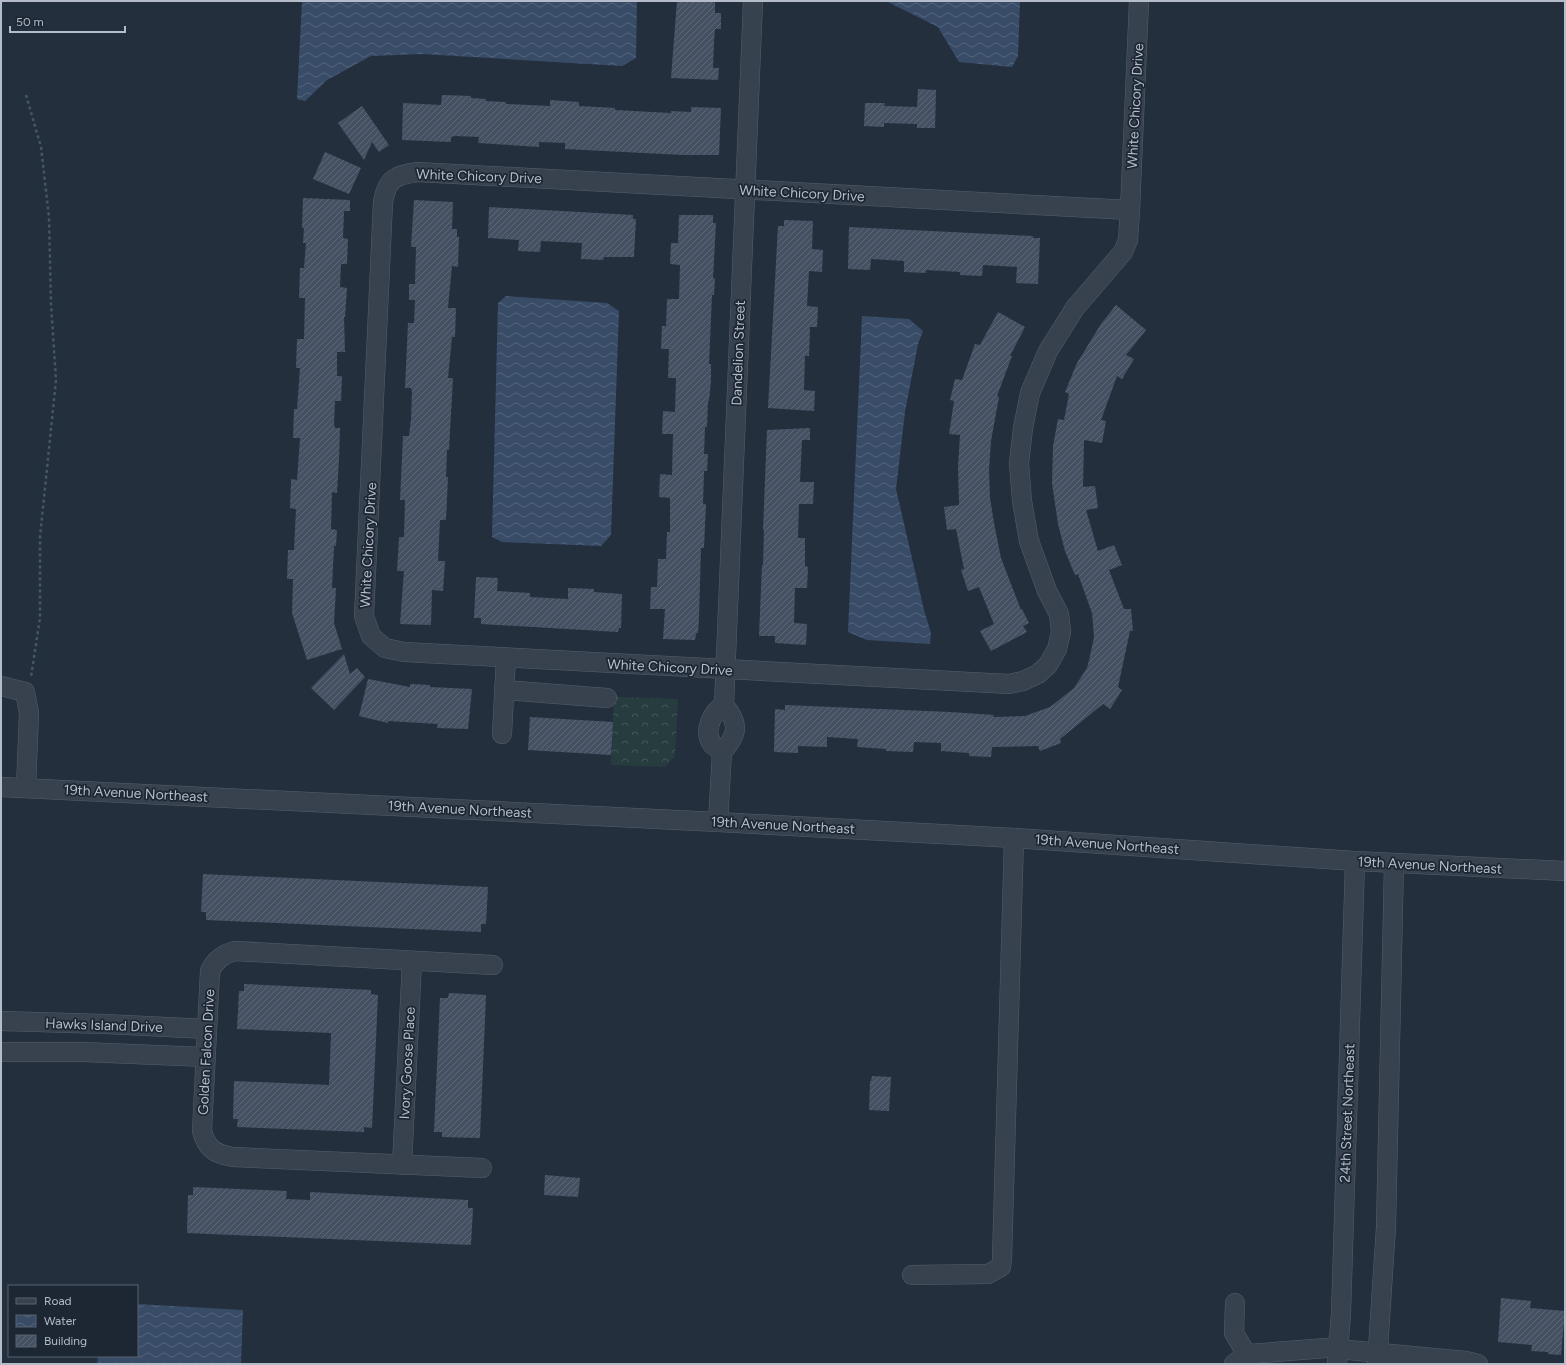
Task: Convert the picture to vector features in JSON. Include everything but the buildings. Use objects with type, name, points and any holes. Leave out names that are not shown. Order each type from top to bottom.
[{"type":"street","name":"Dandelion Street","points":[[724,705],[753,1]]},
{"type":"street","name":"White Chicory Drive","points":[[1130,210],[418,172],[401,174],[390,183],[385,190],[383,202],[364,616],[371,636],[385,648],[404,652],[506,658],[725,670],[921,678],[1008,684],[1023,681],[1038,674],[1048,665],[1057,650],[1061,632],[1059,614],[1047,591],[1029,541],[1022,501],[1019,463],[1023,428],[1030,393],[1048,351],[1075,308],[1123,252],[1128,240],[1130,210],[1140,1]]},
{"type":"street","points":[[502,734],[506,658]]},
{"type":"street","points":[[1,686],[25,692],[29,713],[26,788]]},
{"type":"street","points":[[504,690],[607,698]]},
{"type":"street","points":[[718,822],[722,752],[731,743],[735,734],[735,724],[732,714],[724,705],[717,709],[711,720],[709,732],[712,744],[722,752]]},
{"type":"street","name":"19th Avenue Northeast","points":[[1,787],[718,822],[1014,838],[1356,861],[1565,871]]},
{"type":"street","points":[[912,1275],[988,1274],[1001,1267],[1003,1243],[1014,838]]},
{"type":"street","name":"24th Street Northeast","points":[[1338,1353],[1342,1306],[1356,861]]},
{"type":"street","points":[[1378,1358],[1386,1227],[1394,863]]},
{"type":"street","name":"Golden Falcon Drive","points":[[482,1168],[221,1155],[211,1148],[205,1141],[202,1131],[210,972],[213,964],[226,953],[235,951],[493,965]]},
{"type":"street","name":"Ivory Goose Place","points":[[402,1165],[412,961]]},
{"type":"street","name":"Hawks Island Drive","points":[[1,1021],[207,1029]]},
{"type":"street","name":"Hawks Island Drive","points":[[1,1052],[83,1052],[206,1057]]},
{"type":"street","points":[[1234,1303],[1234,1333],[1241,1360],[1338,1353],[1378,1358],[1466,1360],[1478,1364]]},
{"type":"path","points":[[25,692],[33,673],[40,618],[40,537],[56,380],[51,304],[49,217],[41,147],[26,95]]},
{"type":"green space","points":[[614,697],[678,699],[675,756],[665,767],[611,765]]},
{"type":"water","points":[[302,1],[637,1],[636,58],[622,66],[422,54],[371,56],[327,80],[305,101],[297,99]]},
{"type":"water","points":[[886,1],[1020,1],[1018,56],[1012,67],[959,62],[938,27]]},
{"type":"water","points":[[506,296],[607,303],[619,311],[611,535],[601,546],[502,542],[492,537],[498,303]]},
{"type":"water","points":[[862,316],[909,319],[923,331],[918,344],[905,412],[896,489],[924,610],[931,633],[930,644],[867,640],[848,632]]},
{"type":"water","points":[[138,1304],[243,1310],[241,1364],[97,1364],[98,1357],[138,1357]]}]
